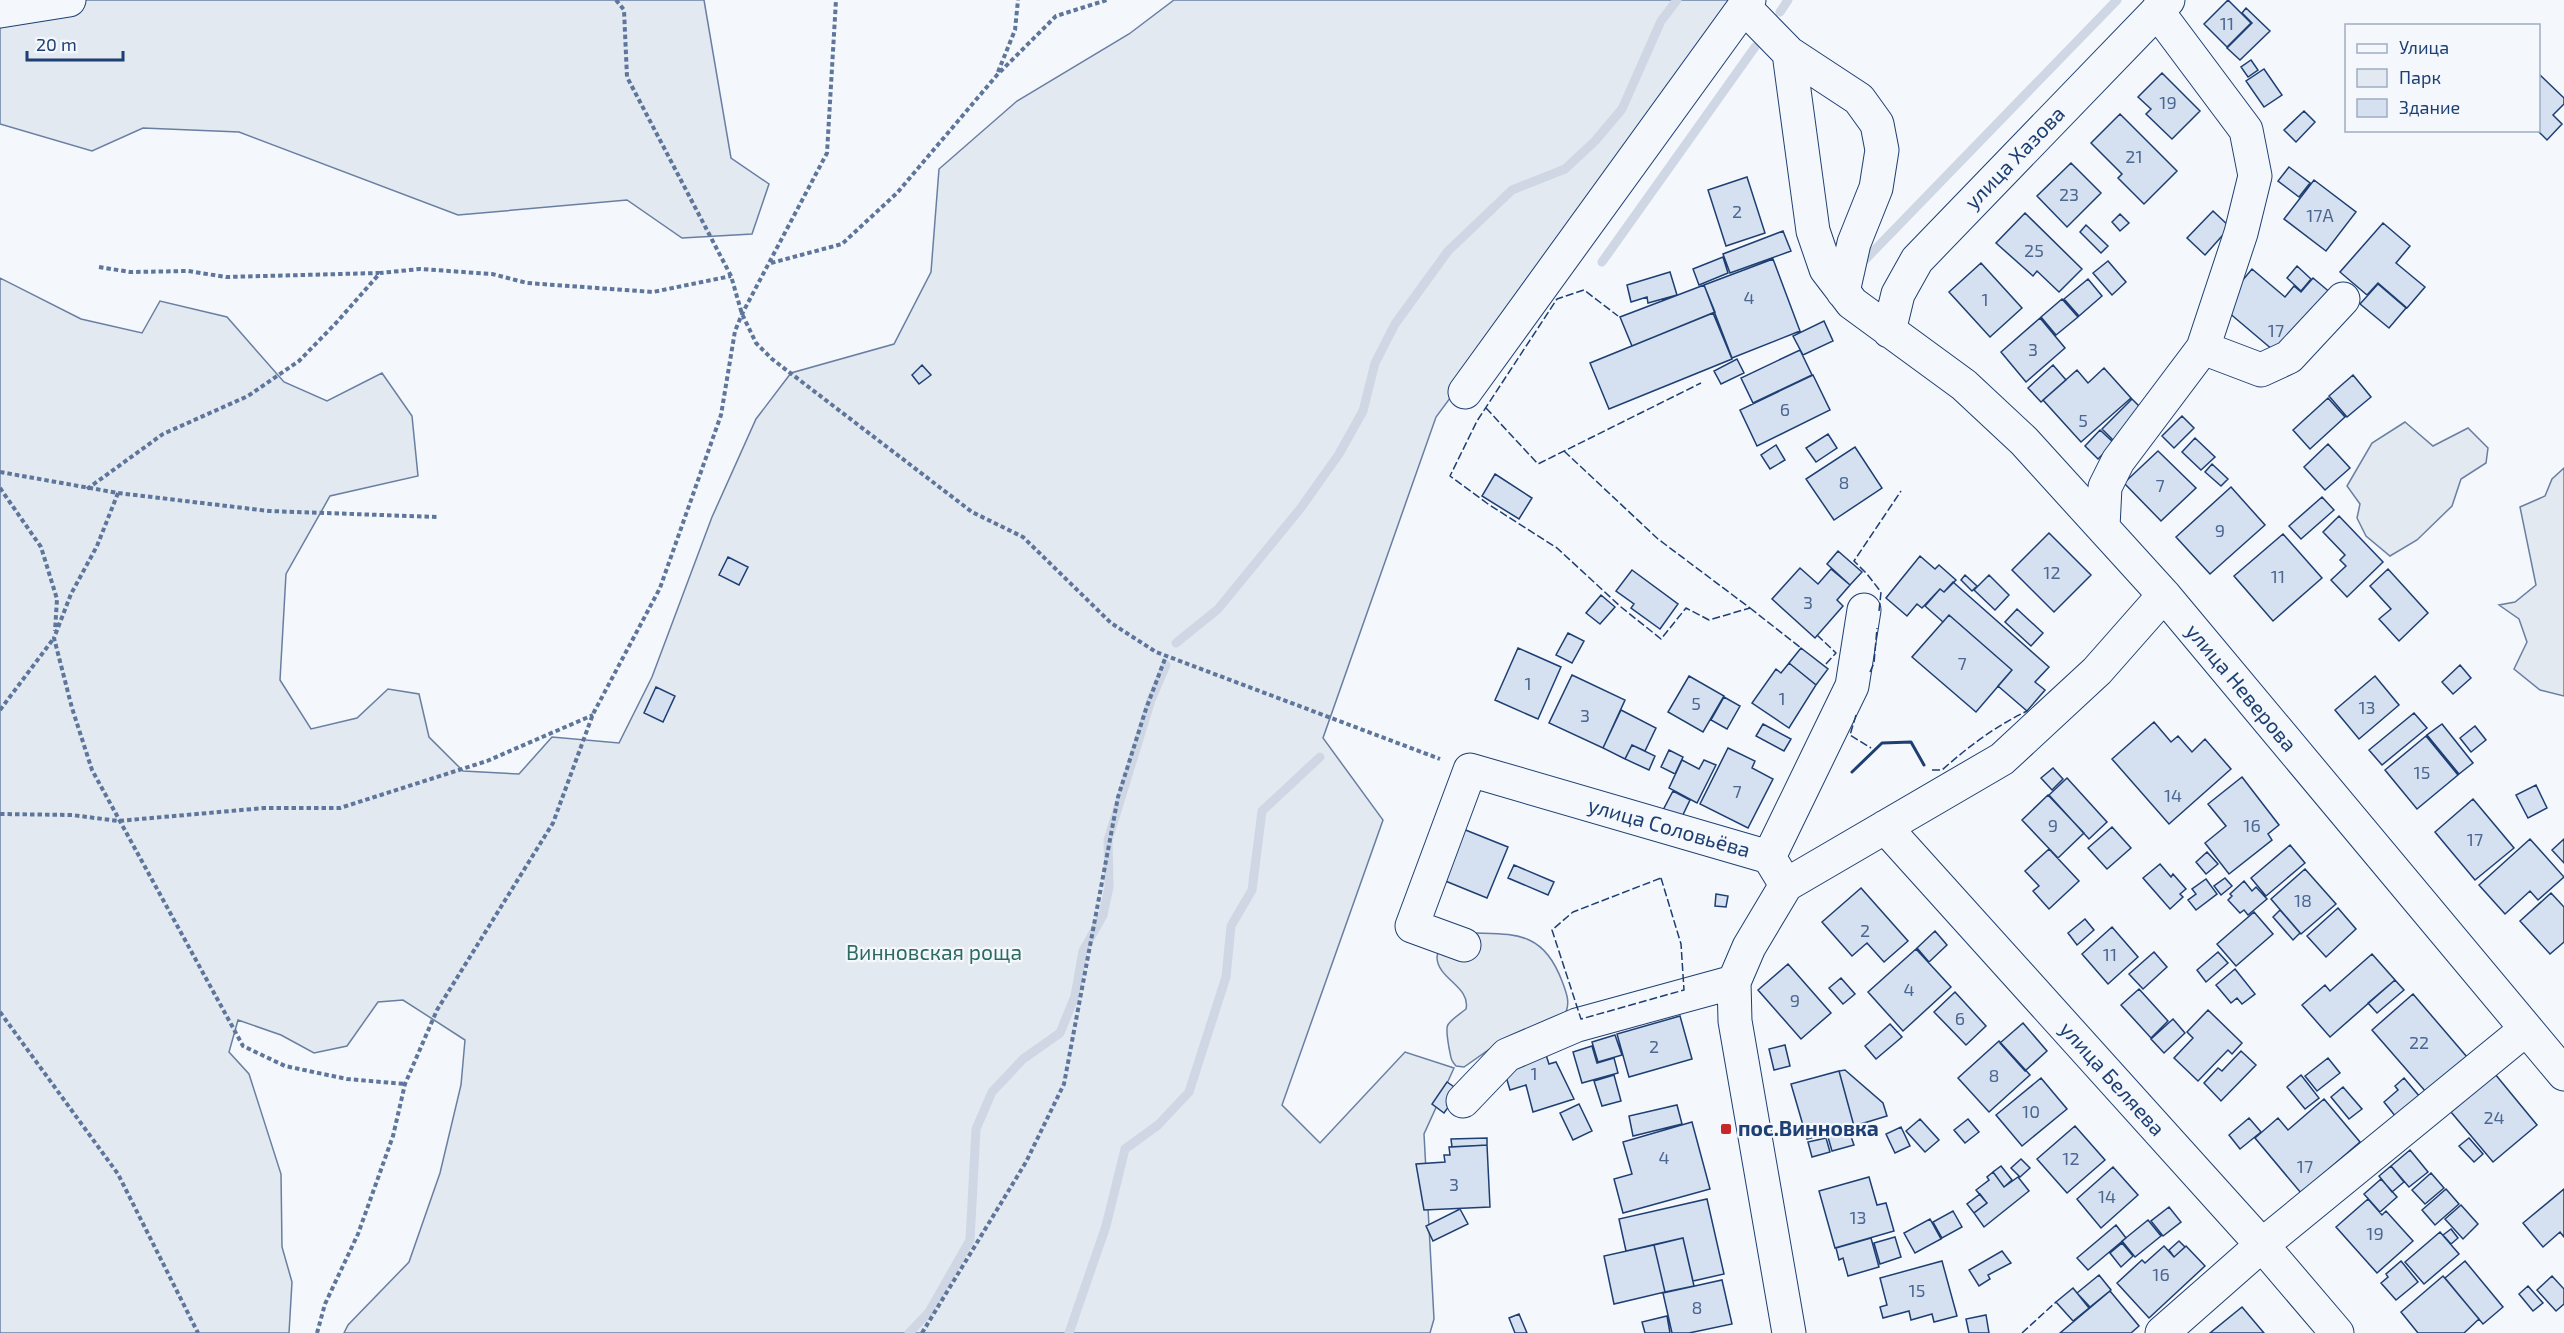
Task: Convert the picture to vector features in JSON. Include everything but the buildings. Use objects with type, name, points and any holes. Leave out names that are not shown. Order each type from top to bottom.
[{"type":"street","points":[[0,11],[69,0]]},
{"type":"street","points":[[1465,392],[1747,3],[1789,53],[1859,99],[1876,124],[1882,150],[1876,188],[1854,243],[1843,292]]},
{"type":"street","points":[[2103,526],[2105,487],[2118,461],[2203,348],[2241,233],[2254,176],[2246,130],[2162,5]]},
{"type":"street","name":"улица Хазова","points":[[1889,331],[1898,294],[1917,260],[2162,5]]},
{"type":"street","name":"улица Неверова","points":[[1789,53],[1814,231],[1826,269],[1843,292],[1852,303],[1964,385],[2024,441],[2103,526],[2164,595],[2564,1074]]},
{"type":"street","points":[[2203,348],[2261,370],[2289,357],[2343,299]]},
{"type":"street","points":[[1789,1333],[1735,1021],[1734,982],[1749,947],[1786,885],[2002,759],[2097,672],[2164,595]]},
{"type":"street","points":[[1769,857],[1852,686],[1864,610]]},
{"type":"street","points":[[1464,945],[1412,926],[1470,770]]},
{"type":"street","name":"улица Соловьёва","points":[[1470,770],[1769,857],[1786,885]]},
{"type":"street","name":"улица Беляева","points":[[1885,826],[2262,1245],[2337,1333]]},
{"type":"street","points":[[1463,1101],[1507,1055],[1577,1025],[1734,982]]},
{"type":"street","points":[[2162,1333],[2262,1245],[2525,1030]]},
{"type":"path","points":[[616,0],[624,10],[627,77],[731,276],[742,314],[756,343],[771,359],[972,512],[1023,537],[1111,623],[1137,642],[1166,656],[1470,770]]},
{"type":"path","points":[[317,1333],[325,1304],[358,1234],[393,1136],[405,1084],[437,1010],[553,824],[593,714],[660,588],[721,415],[735,331],[827,153],[836,0]]},
{"type":"path","points":[[997,75],[1015,30],[1018,0]]},
{"type":"path","points":[[770,263],[842,244],[897,193],[997,75],[1056,16],[1107,0]]},
{"type":"path","points":[[99,267],[130,272],[188,270],[226,277],[380,273],[420,269],[492,274],[527,284],[653,292],[731,276]]},
{"type":"path","points":[[87,489],[163,434],[248,396],[299,361],[380,273]]},
{"type":"path","points":[[0,472],[118,494],[269,511],[436,517]]},
{"type":"path","points":[[0,488],[40,547],[57,599],[54,638],[72,708],[92,770],[243,1046],[285,1066],[347,1079],[405,1084]]},
{"type":"path","points":[[0,710],[54,638],[71,594],[97,546],[118,494]]},
{"type":"path","points":[[922,1333],[1026,1162],[1064,1084],[1118,797],[1146,709],[1166,656]]},
{"type":"path","points":[[0,814],[72,815],[118,821],[264,808],[340,808],[487,761],[593,714]]},
{"type":"path","points":[[0,1012],[118,1174],[198,1333]]},
{"type":"green space","points":[[0,0],[704,0],[731,158],[769,184],[752,234],[682,238],[627,200],[458,215],[239,132],[143,128],[92,151],[0,124]]},
{"type":"green space","name":"Винновская роща","points":[[1174,0],[1744,0],[1436,417],[1323,738],[1383,820],[1282,1105],[1320,1143],[1405,1052],[1454,1068],[1424,1134],[1434,1319],[1430,1333],[344,1333],[348,1325],[409,1262],[440,1173],[461,1085],[465,1040],[403,1000],[378,1002],[347,1046],[314,1053],[281,1035],[238,1020],[229,1052],[249,1074],[281,1174],[282,1247],[292,1282],[289,1333],[0,1333],[0,278],[81,319],[142,333],[160,301],[227,317],[284,382],[327,401],[382,373],[412,416],[418,476],[330,496],[286,574],[280,680],[311,729],[357,718],[388,689],[419,694],[429,737],[463,771],[519,774],[552,737],[619,743],[652,677],[712,517],[756,419],[791,373],[894,344],[931,272],[939,169],[1017,101],[1129,34]]},
{"type":"green space","points":[[2405,422],[2433,446],[2468,428],[2488,448],[2486,463],[2461,479],[2452,506],[2417,540],[2390,556],[2366,536],[2357,518],[2360,504],[2347,486],[2372,443]]},
{"type":"green space","points":[[2564,468],[2564,696],[2540,690],[2514,669],[2527,642],[2519,619],[2499,605],[2515,602],[2536,585],[2520,507],[2545,496],[2552,479]]},
{"type":"green space","points":[[1458,932],[1507,934],[1533,942],[1544,950],[1554,963],[1568,999],[1564,1016],[1497,1044],[1464,1067],[1456,1066],[1451,1058],[1447,1029],[1450,1022],[1466,1009],[1466,1001],[1464,995],[1443,972],[1437,958],[1443,939]]},
{"type":"waterway","points":[[1176,643],[1218,609],[1300,509],[1339,454],[1363,411],[1375,363],[1395,324],[1448,251],[1512,190],[1565,169],[1595,141],[1622,109],[1661,21],[1677,0]]},
{"type":"waterway","points":[[1780,12],[1788,0]]},
{"type":"waterway","points":[[1860,265],[2117,0]]},
{"type":"waterway","points":[[1602,262],[1755,47]]},
{"type":"waterway","points":[[909,1333],[929,1312],[970,1240],[976,1129],[992,1092],[1023,1059],[1060,1033],[1075,996],[1083,951],[1103,915],[1109,887],[1108,840],[1151,700],[1166,665]]},
{"type":"waterway","points":[[1069,1333],[1106,1226],[1125,1149],[1158,1125],[1189,1092],[1226,977],[1231,926],[1252,890],[1262,811],[1320,757]]},
{"type":"fence","points":[[1564,451],[1658,539],[1750,608],[1709,620],[1686,608],[1661,639],[1621,607],[1557,548],[1488,504],[1450,476],[1477,421],[1557,299],[1584,290],[1618,316]]},
{"type":"fence","points":[[1486,408],[1538,464],[1701,383]]},
{"type":"fence","points":[[1879,611],[1881,592],[1854,561],[1901,491]]},
{"type":"fence","points":[[1750,608],[1801,648]]},
{"type":"fence","points":[[1870,672],[1874,663],[1877,628]]},
{"type":"fence","points":[[1817,635],[1836,653],[1824,666]]},
{"type":"fence","points":[[1932,770],[1942,770],[1982,738],[2027,711]]},
{"type":"fence","points":[[1856,715],[1850,735],[1871,748]]},
{"type":"fence","points":[[1661,878],[1681,944],[1684,990],[1581,1019],[1552,930],[1573,912],[1661,878]]},
{"type":"fence","points":[[2022,1333],[2056,1302]]},
{"type":"wall","points":[[1852,772],[1882,743],[1911,742],[1924,765]]},
{"type":"place","name":"пос.Винновка","points":[[1726,1129]]}]
